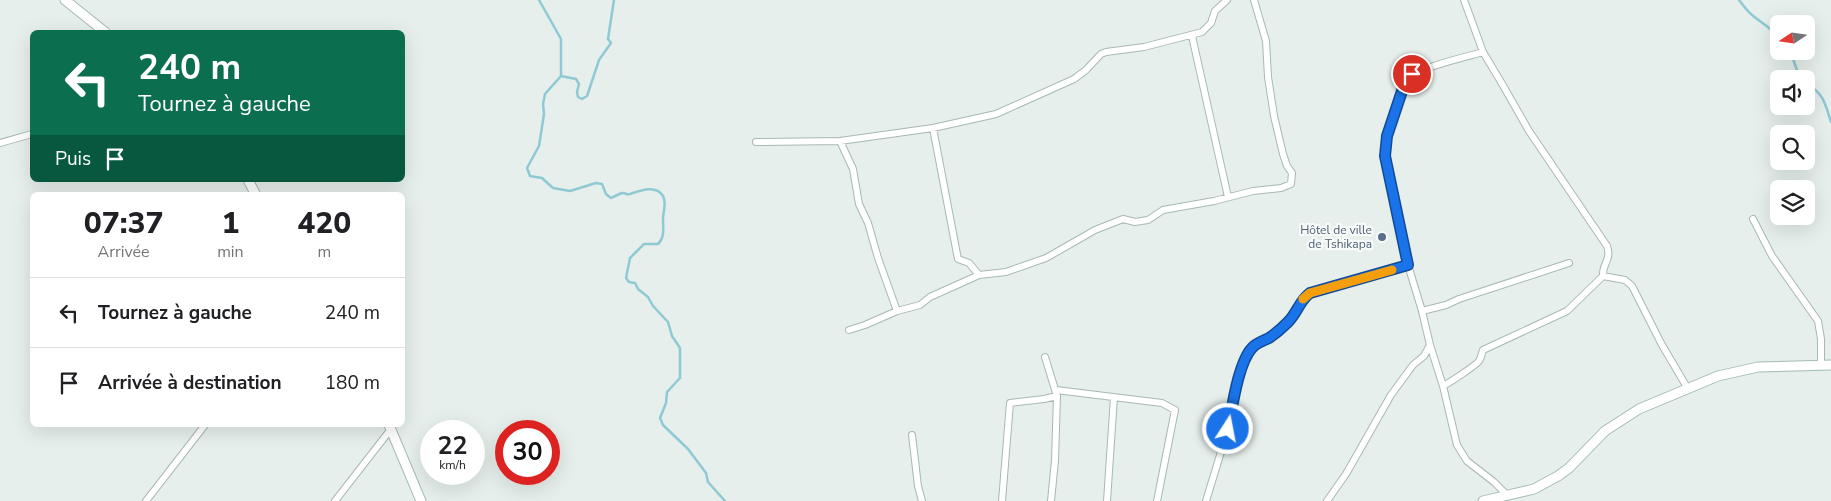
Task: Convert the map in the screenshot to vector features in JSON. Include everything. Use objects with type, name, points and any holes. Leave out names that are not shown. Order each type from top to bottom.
[{"type":"main road","points":[[65,0],[102,30]]},
{"type":"main road","points":[[1483,501],[1534,489],[1569,468],[1605,431],[1639,409],[1718,376],[1758,368],[1831,365]]},
{"type":"main road","points":[[390,427],[421,501]]},
{"type":"street","points":[[756,142],[840,141],[933,128],[996,114],[1074,79],[1086,70],[1101,54],[1106,52],[1144,47],[1202,32],[1211,23],[1215,11],[1227,0]]},
{"type":"street","points":[[849,330],[897,311],[920,305],[930,297],[979,275],[1006,272],[1046,258],[1095,230],[1122,219],[1135,222],[1148,220],[1163,210],[1292,184],[1292,173],[1287,166],[1283,154],[1274,116],[1268,77],[1266,41],[1254,0]]},
{"type":"street","points":[[1443,386],[1456,380],[1463,372],[1478,362],[1483,350],[1567,311],[1603,276],[1603,271],[1610,254],[1607,246],[1530,131],[1484,52],[1464,0]]},
{"type":"street","points":[[1192,36],[1228,197]]},
{"type":"street","points":[[1484,52],[1412,74],[1405,82],[1387,136],[1385,150],[1392,193],[1408,265],[1443,386],[1457,445],[1466,461],[1507,494]]},
{"type":"street","points":[[933,128],[957,257],[969,263],[979,275]]},
{"type":"street","points":[[0,143],[30,135]]},
{"type":"street","points":[[840,141],[853,169],[859,204],[868,223],[897,311]]},
{"type":"street","points":[[1753,220],[1772,256],[1818,321],[1821,364]]},
{"type":"street","points":[[1422,311],[1446,305],[1569,263]]},
{"type":"street","points":[[1206,501],[1228,429],[1237,383],[1253,346],[1268,338],[1287,323],[1294,316],[1303,298],[1310,293],[1408,265]]},
{"type":"street","points":[[1603,276],[1625,280],[1635,290],[1662,345],[1688,389]]},
{"type":"street","points":[[1327,501],[1346,474],[1391,395],[1417,359],[1424,356],[1430,345]]},
{"type":"street","points":[[1045,357],[1056,393],[1055,460],[1051,501]]},
{"type":"street","points":[[1002,501],[1010,403],[1044,399],[1056,393],[1162,403],[1175,410],[1157,501]]},
{"type":"street","points":[[1107,501],[1114,397]]},
{"type":"street","points":[[146,501],[203,427]]},
{"type":"street","points":[[335,501],[390,427]]},
{"type":"street","points":[[912,435],[918,486],[922,501]]},
{"type":"waterway","points":[[539,0],[561,39],[561,76],[545,94],[539,146],[527,168],[530,176],[542,178],[553,188],[570,191],[596,183],[602,184],[606,194],[611,198],[622,193],[628,194],[647,189],[656,190],[663,196],[665,204],[662,239],[658,244],[644,244],[630,258],[626,278],[629,282],[635,283],[638,289],[648,297],[653,306],[668,322],[672,336],[680,348],[680,378],[667,392],[666,403],[660,418],[663,425],[688,449],[706,473],[708,482],[725,501]]},
{"type":"waterway","points":[[561,76],[576,79],[579,84],[578,97],[582,99],[587,96],[599,60],[611,43],[608,39],[614,0]]},
{"type":"waterway","points":[[1739,0],[1750,13],[1770,29]]},
{"type":"waterway","points":[[1793,60],[1797,70]]},
{"type":"waterway","points":[[1815,89],[1825,104],[1831,122]]},
{"type":"slow traffic","points":[[1303,299],[1310,293],[1392,270]]},
{"type":"place","name":"Hôtel de ville de Tshikapa","points":[[1382,237]]},
{"type":"route","points":[[1228,429],[1237,383],[1249,352],[1253,346],[1268,338],[1287,323],[1294,316],[1303,298],[1310,293],[1408,265],[1385,156],[1385,145],[1405,82],[1412,74]]}]
